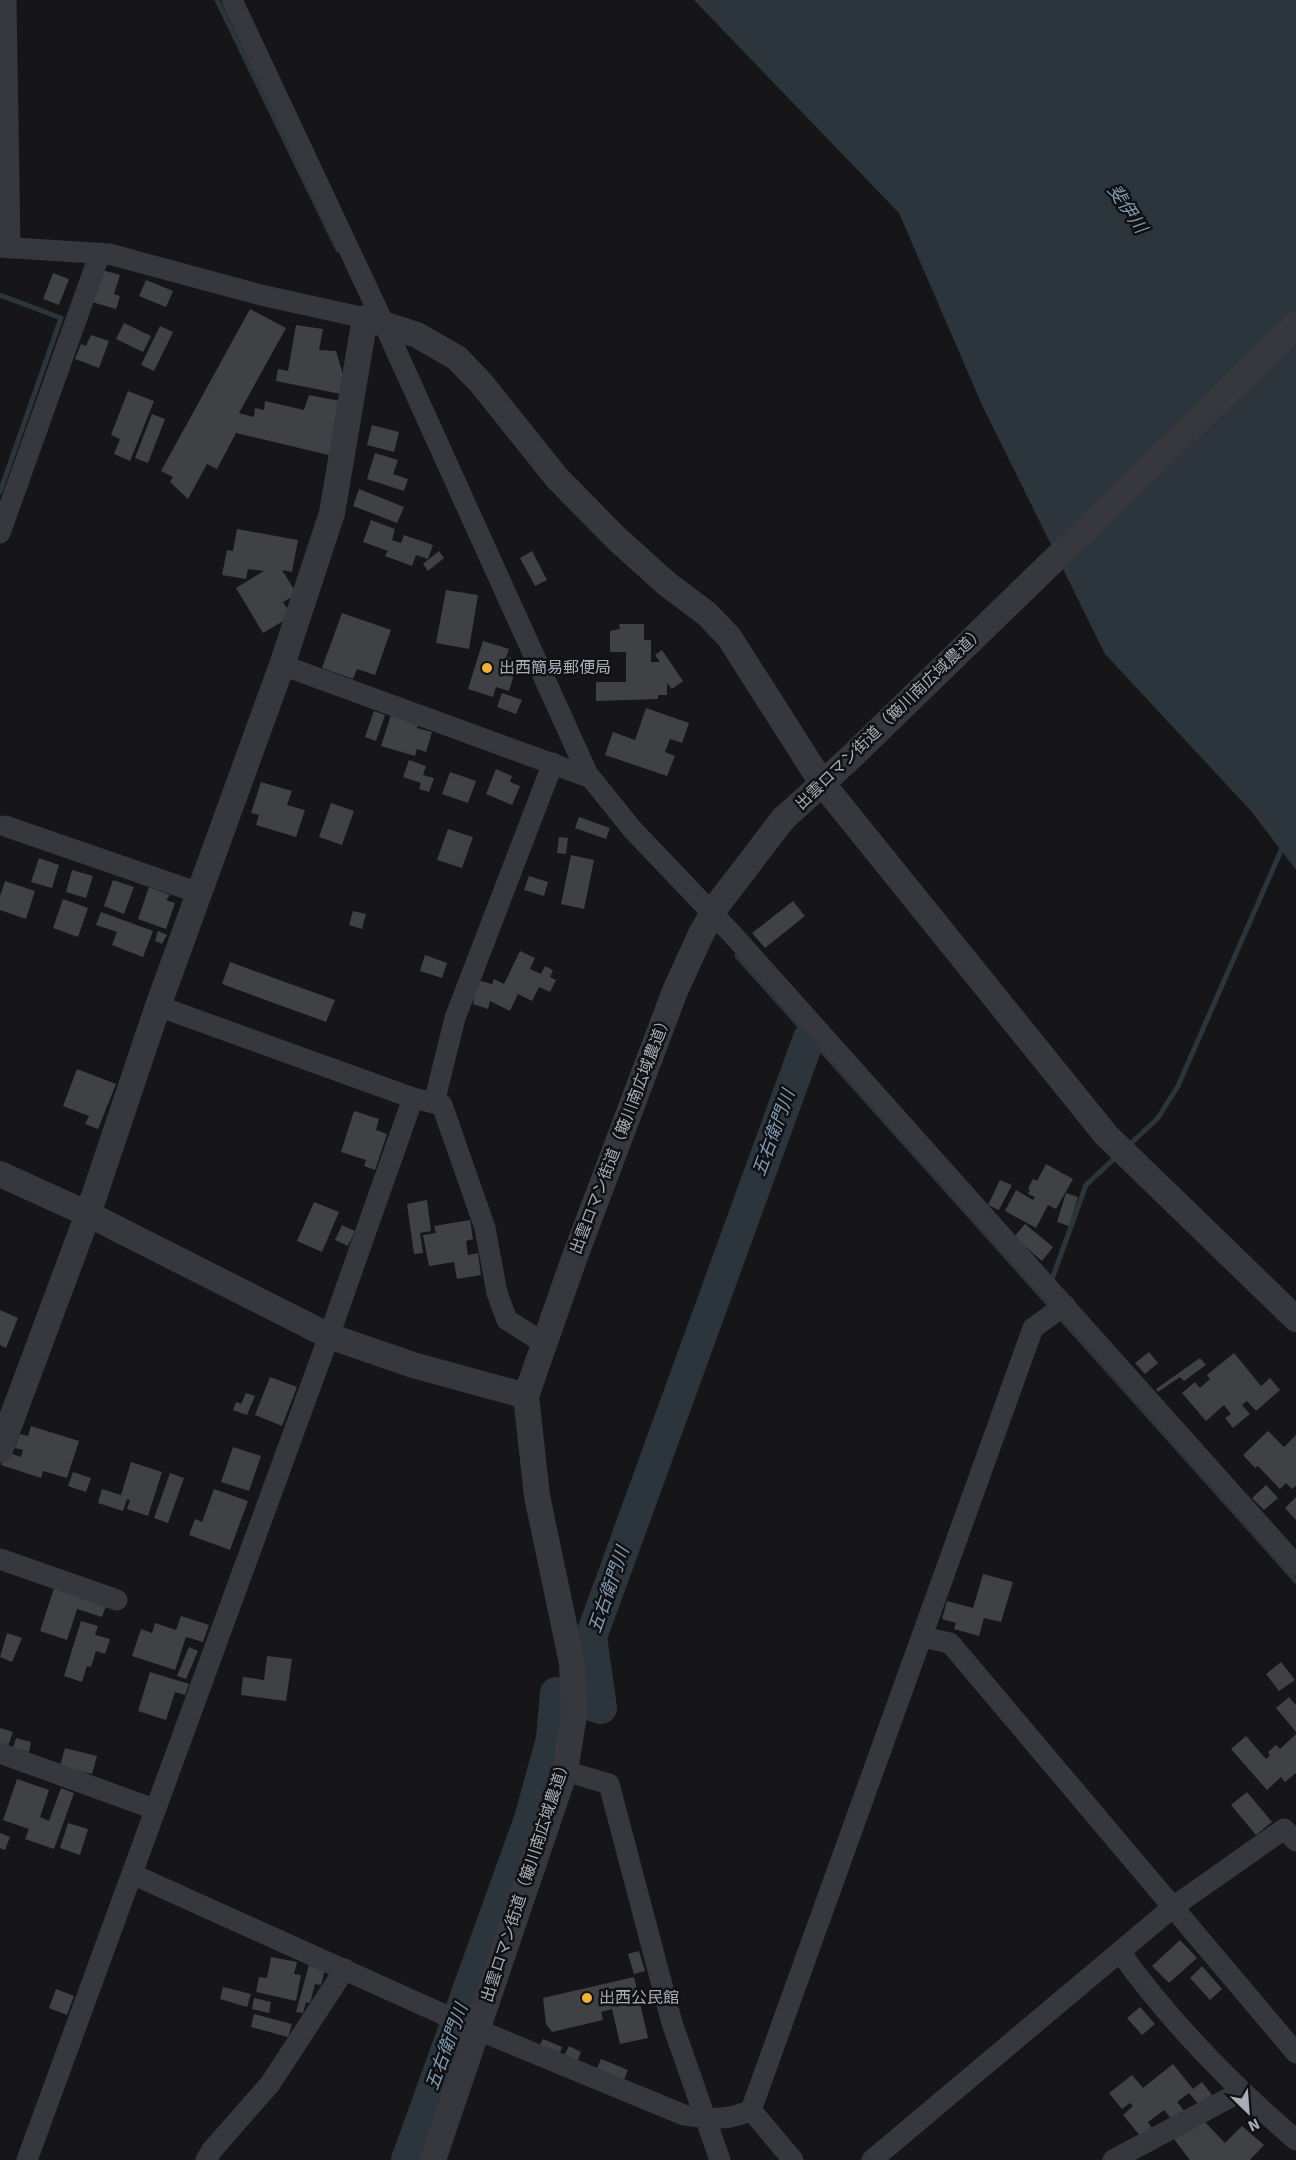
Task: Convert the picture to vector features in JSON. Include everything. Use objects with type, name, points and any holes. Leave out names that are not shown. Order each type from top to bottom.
[{"type":"street","points":[[6,0],[5,248],[100,253],[261,295],[375,321],[439,345],[457,358],[481,383],[556,478],[658,576],[707,614],[747,662],[822,783],[1106,1135],[1296,1319]]},
{"type":"street","points":[[232,0],[375,321],[589,777],[632,829],[734,935],[1296,1565]]},
{"type":"street","points":[[0,533],[100,253]]},
{"type":"street","points":[[0,1450],[88,1214],[158,1006],[282,665],[332,513],[375,321]]},
{"type":"street","name":"出雲ロマン街道（簸川南広域農道）","points":[[434,2160],[565,1771],[574,1715],[572,1663],[537,1496],[526,1396],[675,991],[701,934],[725,895],[783,819],[849,759],[1296,325]]},
{"type":"street","points":[[282,665],[589,777]]},
{"type":"street","points":[[434,1103],[455,1018],[553,763]]},
{"type":"street","points":[[5,826],[199,893]]},
{"type":"street","points":[[158,1006],[413,1098],[442,1104],[485,1228],[497,1293],[507,1320],[544,1343]]},
{"type":"street","points":[[27,2160],[329,1336],[413,1098]]},
{"type":"street","points":[[0,1174],[88,1214],[329,1336],[413,1365],[526,1396]]},
{"type":"street","points":[[132,1874],[478,2030],[684,2115],[734,2118],[751,2110],[1034,1328],[1065,1305]]},
{"type":"street","points":[[0,1559],[117,1600]]},
{"type":"street","points":[[922,1637],[950,1643],[1296,2053]]},
{"type":"street","points":[[0,1753],[154,1809]]},
{"type":"street","points":[[565,1771],[609,1784],[672,2023],[720,2160]]},
{"type":"street","points":[[872,2160],[1173,1906],[1284,1829],[1296,1841]]},
{"type":"street","points":[[1120,1952],[1147,1990],[1240,2092],[1296,2140]]},
{"type":"street","points":[[207,2160],[212,2150],[270,2084],[345,1969]]},
{"type":"street","points":[[1113,2160],[1240,2092]]},
{"type":"street","points":[[751,2110],[793,2160]]},
{"type":"water","name":"斐伊川","points":[[694,0],[1296,0],[1296,870],[1251,811],[1105,654],[982,405],[899,213]]},
{"type":"building","points":[[102,270],[120,275],[114,294],[120,296],[116,309],[92,302]]},
{"type":"building","points":[[53,273],[69,279],[59,305],[43,299]]},
{"type":"building","points":[[146,280],[173,291],[166,307],[139,296]]},
{"type":"building","points":[[250,309],[286,328],[239,413],[254,417],[255,408],[264,410],[265,401],[304,410],[309,395],[340,401],[333,456],[236,433],[217,469],[207,464],[188,499],[170,482],[173,477],[161,471]]},
{"type":"building","points":[[124,323],[151,336],[143,352],[116,339]]},
{"type":"building","points":[[296,325],[323,329],[319,350],[336,351],[344,378],[341,394],[276,381],[278,369],[288,371]]},
{"type":"building","points":[[160,326],[173,332],[154,371],[141,365]]},
{"type":"building","points":[[91,335],[109,341],[99,368],[75,359],[81,344],[86,346]]},
{"type":"building","points":[[128,391],[154,401],[130,461],[114,454],[120,439],[111,435]]},
{"type":"building","points":[[152,414],[165,419],[148,463],[135,458]]},
{"type":"building","points":[[372,425],[399,432],[394,452],[367,445]]},
{"type":"building","points":[[375,453],[398,460],[393,474],[408,479],[404,491],[367,479]]},
{"type":"building","points":[[359,489],[404,507],[397,523],[353,506]]},
{"type":"building","points":[[371,520],[395,529],[392,540],[401,543],[404,535],[433,545],[428,559],[416,555],[412,566],[385,556],[388,551],[363,542]]},
{"type":"building","points":[[237,529],[298,540],[292,572],[282,570],[297,594],[283,602],[292,616],[263,633],[236,588],[264,571],[248,569],[246,579],[222,575],[227,550],[233,551]]},
{"type":"building","points":[[439,551],[444,558],[428,571],[423,564]]},
{"type":"building","points":[[532,551],[547,580],[535,586],[520,558]]},
{"type":"building","points":[[446,590],[478,595],[469,649],[436,643]]},
{"type":"building","points":[[342,613],[391,630],[375,675],[357,669],[353,679],[322,668]]},
{"type":"building","points":[[619,624],[644,624],[644,640],[651,640],[651,662],[660,662],[655,655],[662,650],[683,681],[672,689],[667,683],[667,695],[658,695],[658,699],[596,701],[596,682],[626,682],[626,652],[610,652],[610,631],[620,629]]},
{"type":"building","points":[[483,641],[509,649],[506,657],[511,658],[508,668],[515,671],[509,691],[496,687],[493,697],[468,689]]},
{"type":"building","points":[[502,693],[522,700],[516,714],[497,707]]},
{"type":"building","points":[[646,708],[689,723],[682,743],[670,739],[665,752],[675,756],[667,776],[605,755],[613,732],[635,740]]},
{"type":"building","points":[[374,711],[385,715],[376,741],[365,737]]},
{"type":"building","points":[[391,715],[418,723],[417,728],[432,732],[426,752],[417,749],[415,756],[381,746]]},
{"type":"building","points":[[409,760],[426,766],[423,775],[434,778],[429,792],[419,789],[421,783],[403,777]]},
{"type":"building","points":[[496,769],[512,776],[510,782],[520,786],[512,805],[486,794]]},
{"type":"building","points":[[450,772],[476,781],[468,803],[442,794]]},
{"type":"building","points":[[261,782],[292,791],[287,805],[305,810],[296,837],[256,825],[259,815],[251,813]]},
{"type":"building","points":[[331,803],[354,811],[342,845],[319,837]]},
{"type":"building","points":[[579,817],[610,828],[606,839],[575,828]]},
{"type":"building","points":[[448,829],[473,837],[462,868],[437,860]]},
{"type":"building","points":[[559,837],[568,838],[566,854],[557,853]]},
{"type":"building","points":[[571,855],[594,860],[584,909],[561,904]]},
{"type":"building","points":[[39,858],[59,865],[52,888],[31,882]]},
{"type":"building","points":[[72,870],[93,876],[86,898],[66,892]]},
{"type":"building","points":[[529,876],[548,882],[544,896],[524,890]]},
{"type":"building","points":[[113,880],[134,887],[124,914],[104,906]]},
{"type":"building","points":[[5,881],[35,891],[26,919],[0,910],[0,896]]},
{"type":"building","points":[[149,887],[170,895],[166,900],[175,903],[166,929],[138,919]]},
{"type":"building","points":[[63,899],[88,908],[78,937],[53,928]]},
{"type":"building","points":[[793,901],[805,916],[765,948],[752,933]]},
{"type":"building","points":[[353,911],[366,914],[362,929],[349,925]]},
{"type":"building","points":[[101,912],[153,931],[143,957],[112,945],[117,932],[96,925]]},
{"type":"building","points":[[158,931],[167,935],[162,944],[155,941]]},
{"type":"building","points":[[520,951],[535,958],[530,969],[541,974],[545,966],[553,970],[550,977],[556,980],[550,992],[539,987],[532,1001],[518,994],[510,1011],[490,1001],[488,1009],[473,1004],[477,980],[492,984],[494,979],[504,984]]},
{"type":"building","points":[[425,955],[447,963],[442,978],[420,971]]},
{"type":"building","points":[[230,962],[335,1000],[326,1022],[222,984]]},
{"type":"building","points":[[77,1069],[116,1084],[98,1129],[85,1124],[89,1116],[63,1106]]},
{"type":"building","points":[[354,1111],[379,1119],[376,1130],[387,1134],[375,1170],[364,1166],[366,1160],[341,1152]]},
{"type":"building","points":[[1046,1164],[1073,1179],[1056,1209],[1048,1205],[1036,1228],[1005,1211],[1016,1190],[1033,1200],[1035,1197],[1028,1194],[1030,1190],[1028,1189],[1033,1179],[1037,1181]]},
{"type":"building","points":[[1000,1180],[1012,1185],[999,1210],[988,1205]]},
{"type":"building","points":[[1066,1193],[1078,1197],[1069,1226],[1057,1222]]},
{"type":"building","points":[[427,1200],[431,1231],[420,1233],[423,1253],[414,1254],[407,1204]]},
{"type":"building","points":[[314,1202],[339,1212],[322,1252],[297,1241]]},
{"type":"building","points":[[470,1220],[473,1239],[466,1241],[468,1255],[478,1253],[481,1275],[457,1279],[454,1262],[429,1266],[423,1235],[436,1233],[434,1226]]},
{"type":"building","points":[[1025,1224],[1053,1247],[1042,1261],[1014,1237]]},
{"type":"building","points":[[342,1225],[355,1231],[348,1246],[335,1240]]},
{"type":"building","points":[[0,1310],[18,1318],[6,1348],[0,1345]]},
{"type":"building","points":[[1149,1352],[1158,1363],[1145,1374],[1135,1363]]},
{"type":"building","points":[[1234,1353],[1261,1386],[1270,1378],[1280,1390],[1256,1411],[1247,1401],[1242,1405],[1250,1414],[1233,1428],[1225,1418],[1231,1414],[1224,1405],[1206,1421],[1182,1393],[1195,1382],[1200,1388],[1210,1379],[1207,1375]]},
{"type":"building","points":[[1200,1358],[1206,1365],[1184,1381],[1180,1377],[1158,1392],[1156,1389]]},
{"type":"building","points":[[270,1377],[297,1387],[282,1426],[255,1415]]},
{"type":"building","points":[[246,1393],[255,1396],[247,1415],[233,1410],[236,1402],[241,1404]]},
{"type":"building","points":[[31,1426],[79,1441],[67,1478],[43,1471],[41,1478],[1,1465],[6,1452],[21,1457],[23,1450],[15,1448],[20,1434],[28,1436]]},
{"type":"building","points":[[1268,1431],[1284,1447],[1296,1435],[1296,1486],[1292,1489],[1286,1483],[1280,1489],[1258,1466],[1255,1468],[1243,1455]]},
{"type":"building","points":[[233,1447],[261,1456],[249,1491],[221,1482]]},
{"type":"building","points":[[131,1462],[162,1472],[148,1516],[127,1509],[130,1500],[127,1499],[123,1511],[98,1503],[102,1489],[121,1495]]},
{"type":"building","points":[[73,1472],[91,1478],[86,1492],[68,1486]]},
{"type":"building","points":[[170,1473],[184,1478],[168,1523],[154,1518]]},
{"type":"building","points":[[1266,1485],[1278,1498],[1264,1510],[1252,1498]]},
{"type":"building","points":[[214,1489],[248,1501],[230,1550],[189,1535],[195,1519],[202,1522]]},
{"type":"building","points":[[1296,1497],[1296,1520],[1285,1508]]},
{"type":"building","points":[[983,1574],[1013,1582],[1001,1622],[984,1618],[979,1636],[954,1629],[956,1623],[942,1619],[947,1601],[973,1608]]},
{"type":"building","points":[[54,1588],[106,1606],[102,1617],[77,1609],[67,1640],[40,1631]]},
{"type":"building","points":[[181,1616],[209,1625],[203,1642],[186,1637],[175,1670],[132,1656],[141,1629],[152,1633],[155,1623],[176,1630]]},
{"type":"building","points":[[81,1621],[98,1626],[95,1635],[110,1639],[105,1654],[96,1651],[91,1667],[87,1666],[82,1682],[64,1676]]},
{"type":"building","points":[[7,1633],[22,1638],[12,1662],[0,1657]]},
{"type":"building","points":[[189,1647],[198,1651],[186,1679],[177,1676]]},
{"type":"building","points":[[267,1656],[292,1659],[286,1701],[241,1695],[243,1677],[264,1680]]},
{"type":"building","points":[[1281,1662],[1295,1680],[1279,1691],[1266,1674]]},
{"type":"building","points":[[150,1672],[189,1684],[185,1695],[175,1692],[166,1720],[138,1711]]},
{"type":"building","points":[[1289,1697],[1296,1705],[1296,1732],[1276,1708]]},
{"type":"building","points":[[0,1728],[13,1732],[7,1749],[0,1747]]},
{"type":"building","points":[[1296,1734],[1296,1773],[1285,1782],[1281,1777],[1267,1790],[1231,1749],[1246,1736],[1266,1759],[1270,1755],[1268,1752],[1276,1745],[1280,1749]]},
{"type":"building","points":[[16,1738],[31,1742],[29,1752],[13,1748]]},
{"type":"building","points":[[65,1748],[97,1756],[92,1774],[60,1766]]},
{"type":"building","points":[[17,1779],[49,1790],[40,1817],[49,1821],[61,1788],[74,1793],[54,1849],[25,1839],[29,1829],[3,1820]]},
{"type":"building","points":[[1247,1792],[1272,1822],[1256,1835],[1231,1805]]},
{"type":"building","points":[[68,1823],[88,1829],[80,1855],[60,1848]]},
{"type":"building","points":[[0,1833],[10,1837],[5,1850],[0,1848]]},
{"type":"building","points":[[1180,1940],[1197,1958],[1169,1983],[1152,1966]]},
{"type":"building","points":[[639,1951],[645,1971],[634,1974],[628,1954]]},
{"type":"building","points":[[271,1957],[297,1962],[294,1974],[301,1975],[296,2001],[256,1992],[259,1977],[267,1978]]},
{"type":"building","points":[[310,1961],[326,1965],[321,1985],[315,1984],[310,2003],[306,2002],[303,2013],[296,2012]]},
{"type":"building","points":[[1202,1966],[1222,1989],[1210,2000],[1190,1978]]},
{"type":"building","points":[[634,1977],[648,2038],[620,2044],[612,2009],[601,2012],[603,2020],[552,2032],[546,2024],[543,1998]]},
{"type":"building","points":[[223,1987],[251,1994],[247,2007],[220,1999]]},
{"type":"building","points":[[56,1989],[74,1996],[67,2015],[49,2008]]},
{"type":"building","points":[[254,1998],[271,2002],[269,2013],[252,2009]]},
{"type":"building","points":[[1140,2007],[1155,2024],[1142,2035],[1127,2018]]},
{"type":"building","points":[[254,2014],[292,2024],[288,2037],[251,2027]]},
{"type":"building","points":[[543,2039],[562,2047],[559,2055],[539,2047]]},
{"type":"building","points":[[569,2046],[581,2052],[577,2062],[564,2056]]},
{"type":"building","points":[[601,2059],[628,2070],[623,2082],[596,2071]]},
{"type":"building","points":[[1173,2064],[1193,2089],[1202,2082],[1212,2095],[1199,2105],[1189,2093],[1177,2102],[1185,2112],[1173,2121],[1164,2110],[1148,2122],[1152,2128],[1141,2137],[1123,2115],[1133,2106],[1130,2103],[1122,2109],[1109,2093],[1132,2075],[1143,2088]]},
{"type":"building","points":[[1205,2122],[1225,2143],[1242,2126],[1264,2145],[1250,2160],[1190,2160],[1173,2138]]},
{"type":"waterway","points":[[217,0],[338,250]]},
{"type":"waterway","points":[[0,295],[61,318],[0,492]]},
{"type":"waterway","points":[[1127,1147],[1158,1118],[1178,1086],[1283,846]]},
{"type":"waterway","points":[[737,956],[1053,1309]]},
{"type":"waterway","name":"五右衛門川","points":[[407,2160],[530,1819],[552,1739],[556,1693],[601,1708],[591,1637],[809,1038]]},
{"type":"waterway","points":[[1051,1282],[1086,1185],[1118,1155]]},
{"type":"waterway","points":[[1059,1316],[1296,1581]]},
{"type":"place","name":"出西簡易郵便局","points":[[487,668]]},
{"type":"place","name":"出西公民館","points":[[587,1998]]}]
